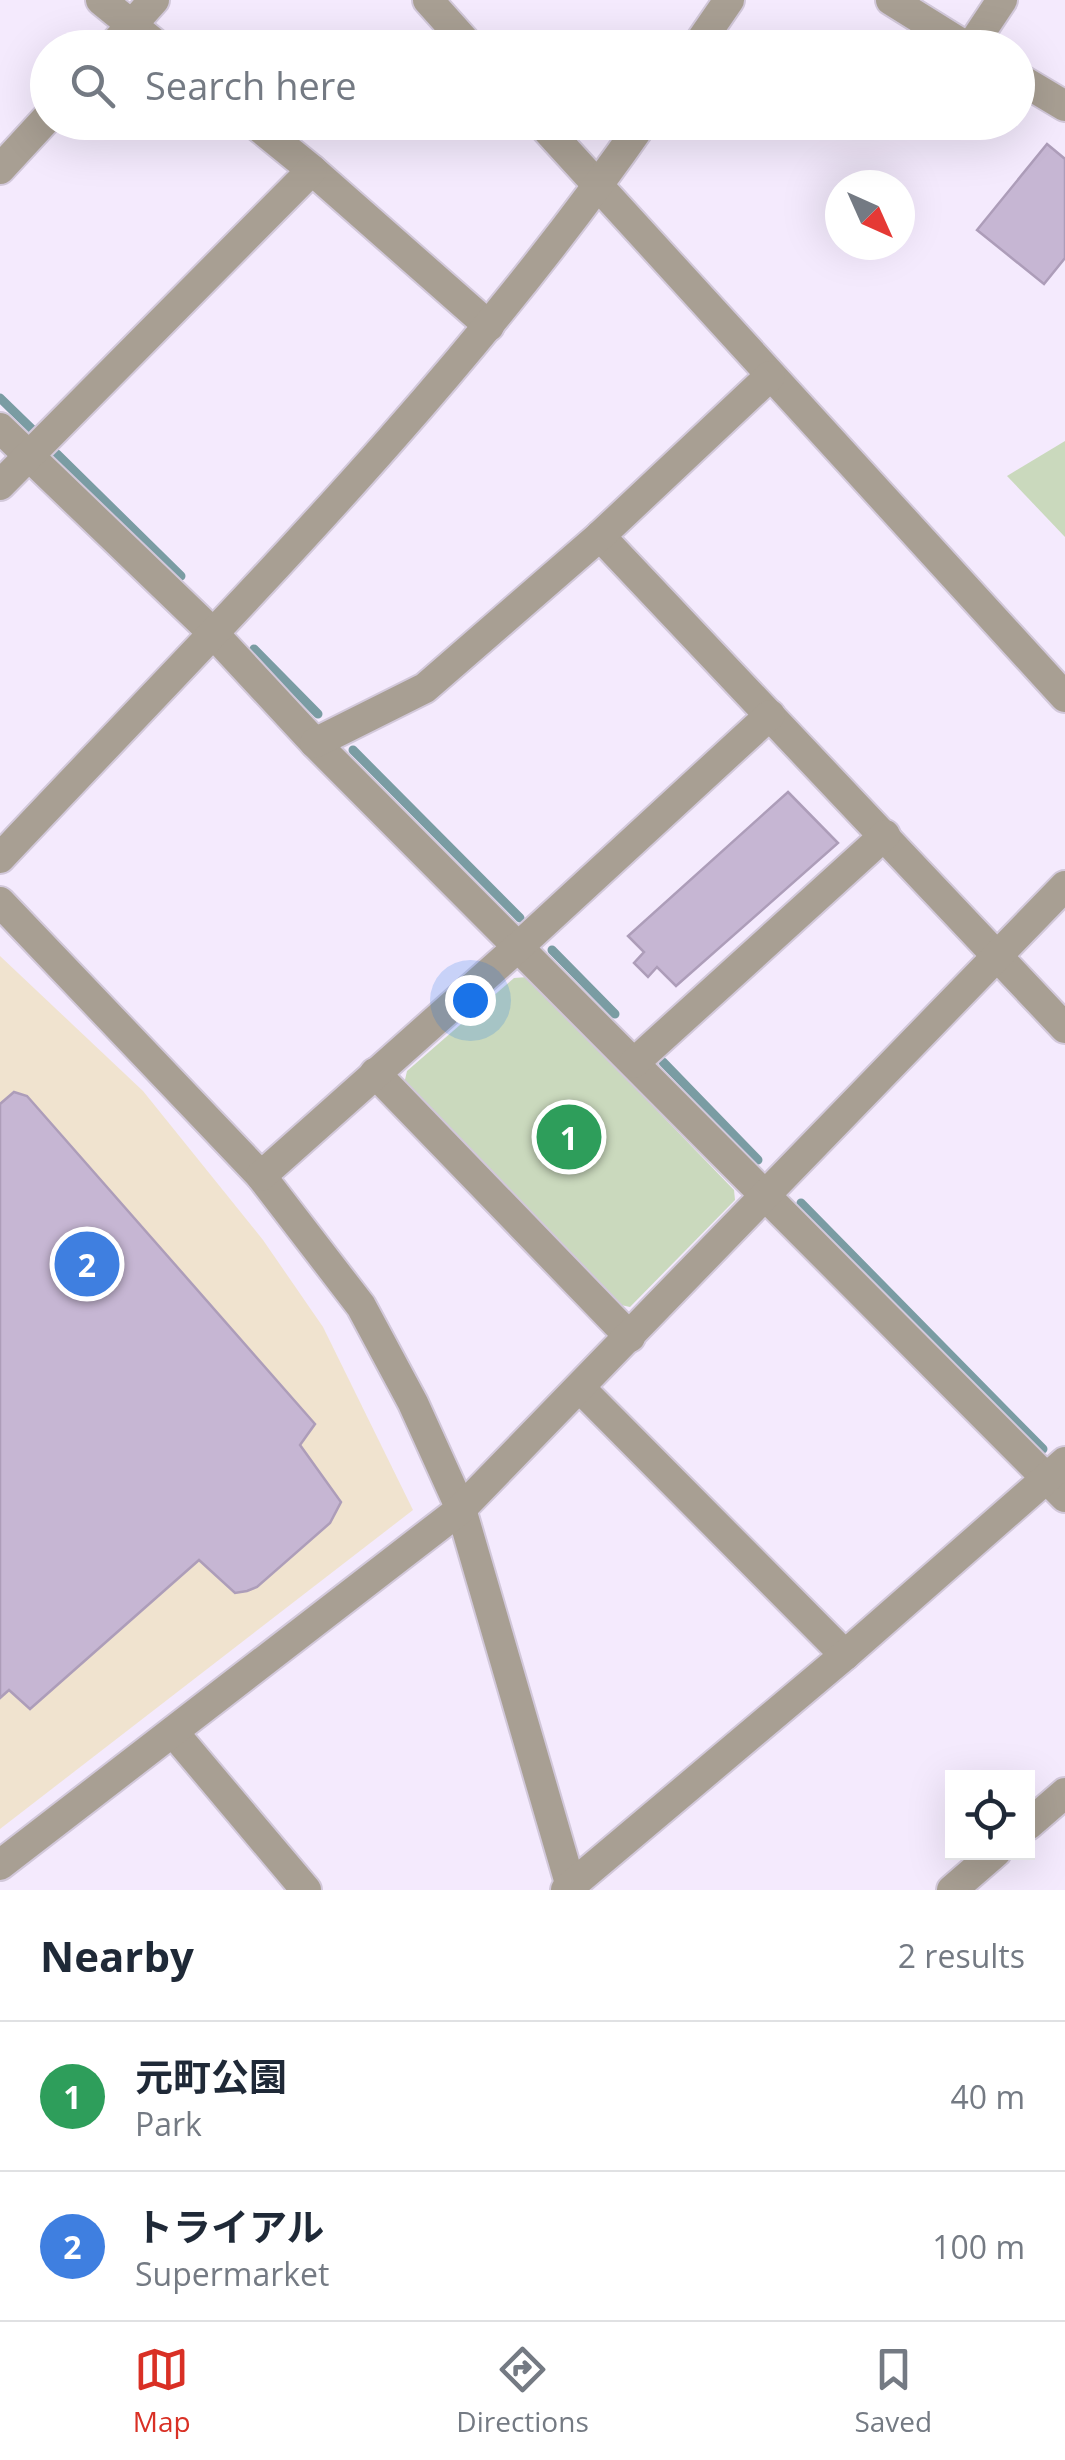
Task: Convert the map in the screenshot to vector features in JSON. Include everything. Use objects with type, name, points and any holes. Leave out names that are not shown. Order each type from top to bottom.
[{"type":"street","points":[[101,0],[139,30]]},
{"type":"street","points":[[127,30],[154,0]]},
{"type":"street","points":[[428,0],[455,30]]},
{"type":"street","points":[[708,30],[729,0]]},
{"type":"street","points":[[891,0],[940,30]]},
{"type":"street","points":[[981,30],[1002,0]]},
{"type":"street","points":[[1035,88],[1065,106]]},
{"type":"street","points":[[0,170],[30,137]]},
{"type":"street","points":[[275,140],[489,326]]},
{"type":"street","points":[[557,140],[1065,698]]},
{"type":"street","points":[[0,858],[356,480],[489,326],[631,140]]},
{"type":"street","points":[[0,485],[312,170]]},
{"type":"street","points":[[315,743],[425,688],[600,536],[770,376]]},
{"type":"street","points":[[0,428],[212,632],[315,743],[764,1196],[1059,1479],[570,1889],[461,1510],[413,1403],[361,1306],[261,1176],[0,902]]},
{"type":"street","points":[[600,536],[1065,1028]]},
{"type":"street","points":[[261,1176],[517,948],[770,714]]},
{"type":"street","points":[[634,1063],[885,835]]},
{"type":"street","points":[[0,1865],[461,1510],[1065,886]]},
{"type":"street","points":[[376,1073],[630,1337]]},
{"type":"street","points":[[580,1389],[845,1655]]},
{"type":"street","points":[[172,1732],[300,1888]]},
{"type":"street","points":[[1035,1821],[1063,1800]]},
{"type":"street","points":[[952,1890],[987,1860]]},
{"type":"shaded area","points":[[0,956],[143,1091],[263,1240],[323,1327],[413,1510],[0,1829]]},
{"type":"green space","points":[[1065,441],[1065,537],[1007,476]]},
{"type":"green space","points":[[528,977],[734,1190],[735,1200],[630,1307],[621,1305],[404,1084],[407,1071],[514,978]]},
{"type":"building","points":[[1047,144],[1065,159],[1065,258],[1044,284],[977,230]]},
{"type":"building","points":[[788,792],[838,843],[676,986],[657,967],[648,977],[634,963],[644,952],[628,936]]},
{"type":"building","points":[[14,1092],[27,1096],[315,1424],[300,1445],[341,1502],[330,1523],[257,1587],[235,1593],[199,1560],[30,1709],[9,1690],[0,1698],[0,1104]]},
{"type":"waterway","points":[[0,398],[36,433]]},
{"type":"waterway","points":[[57,454],[181,576]]},
{"type":"waterway","points":[[254,649],[318,714]]},
{"type":"waterway","points":[[353,750],[520,918]]},
{"type":"waterway","points":[[552,950],[615,1014]]},
{"type":"waterway","points":[[663,1062],[758,1160]]},
{"type":"waterway","points":[[801,1203],[1043,1449]]},
{"type":"place","name":"元町公園","points":[[569,1137]]},
{"type":"place","name":"トライアル","points":[[87,1264]]}]
